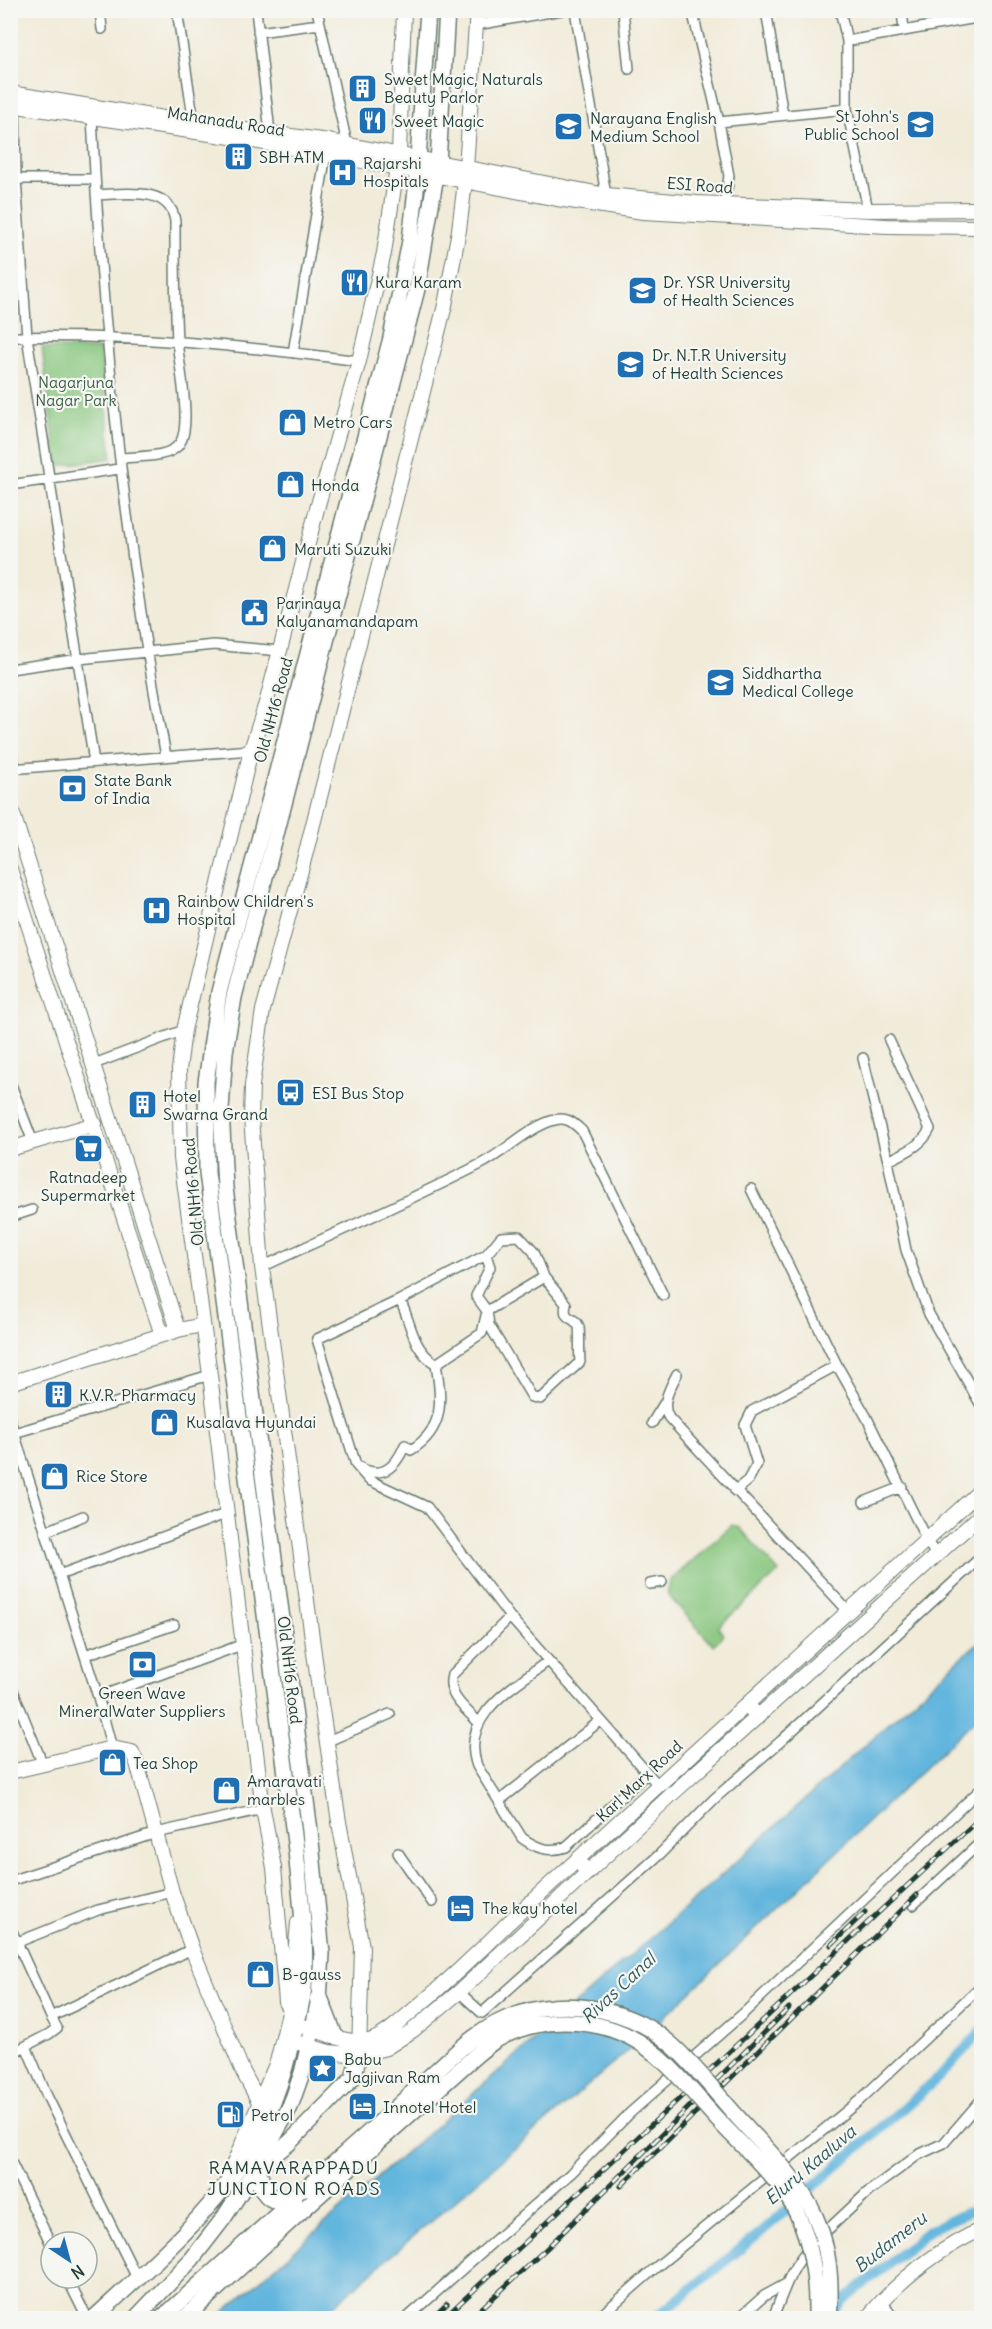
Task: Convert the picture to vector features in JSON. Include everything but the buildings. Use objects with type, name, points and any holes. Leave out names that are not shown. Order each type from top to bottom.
[{"type":"highway","points":[[319,1999],[333,2035]]},
{"type":"highway","points":[[256,2168],[262,2188],[272,2198],[285,2201],[304,2197]]},
{"type":"main road","name":"Old NH16 Road","points":[[94,2319],[195,2222],[224,2187],[252,2146],[282,2077],[297,2024],[304,1988],[301,1902],[296,1850],[207,1173],[206,1082],[219,992],[232,938],[391,338],[410,241],[418,166],[428,10]]},
{"type":"main road","name":"Old NH16 Road","points":[[136,2319],[192,2259],[223,2219],[256,2168],[290,2107],[309,2047],[319,1999],[322,1954],[310,1831],[225,1188],[221,1108],[223,1075],[225,1052],[242,965],[417,289],[437,169],[447,10]]},
{"type":"main road","points":[[185,2319],[304,2197],[456,2052],[502,2020],[540,2008],[572,2007],[611,2012],[632,2020],[672,2045],[784,2169],[805,2197],[825,2241],[830,2271],[830,2319]]},
{"type":"main road","points":[[162,2319],[304,2197],[495,2040],[545,2023],[574,2022],[602,2026],[622,2033],[656,2054],[773,2180],[791,2203],[804,2233],[815,2273],[816,2319]]},
{"type":"main road","points":[[256,2168],[289,2143],[353,2078],[360,2048]]},
{"type":"street","points":[[100,10],[102,29]]},
{"type":"street","points":[[177,10],[194,123]]},
{"type":"street","points":[[256,10],[270,132]]},
{"type":"street","points":[[317,10],[347,144]]},
{"type":"street","points":[[290,2009],[285,1990],[274,1868],[264,1809],[181,1158],[179,1070],[184,1030],[251,750],[359,361],[384,254],[398,161],[404,10]]},
{"type":"street","points":[[360,2048],[362,1947],[339,1822],[320,1697],[262,1267],[251,1117],[252,1085],[263,1010],[306,852],[445,305],[459,230],[466,175],[477,10]]},
{"type":"street","points":[[476,26],[562,10]]},
{"type":"street","points":[[575,10],[606,195]]},
{"type":"street","points":[[623,10],[629,69]]},
{"type":"street","points":[[692,10],[719,122],[729,176],[723,211]]},
{"type":"street","points":[[766,10],[783,115]]},
{"type":"street","points":[[840,10],[847,41],[847,109],[868,210]]},
{"type":"street","points":[[902,10],[904,31]]},
{"type":"street","points":[[847,41],[981,17]]},
{"type":"street","points":[[258,32],[320,24]]},
{"type":"street","points":[[12,101],[13,179],[27,337],[94,762]]},
{"type":"street","name":"Mahanadu Road","points":[[12,101],[270,132],[347,144],[398,161],[437,169]]},
{"type":"street","name":"Mahanadu Road","points":[[12,101],[92,117],[231,137],[326,154],[398,161]]},
{"type":"street","points":[[719,122],[847,109]]},
{"type":"street","points":[[92,117],[105,338],[120,458],[119,469],[146,652],[166,756]]},
{"type":"street","points":[[293,353],[326,154]]},
{"type":"street","name":"ESI Road","points":[[437,169],[603,206],[643,212],[981,209]]},
{"type":"street","name":"ESI Road","points":[[466,175],[723,211],[887,226],[981,227]]},
{"type":"street","points":[[13,179],[95,179]]},
{"type":"street","points":[[96,195],[145,195],[167,201],[175,221],[177,342],[184,435],[180,443],[168,453],[120,458]]},
{"type":"street","points":[[10,337],[105,338],[177,342],[359,361]]},
{"type":"street","points":[[10,485],[119,469]]},
{"type":"street","points":[[10,669],[79,659],[214,645],[280,651]]},
{"type":"street","points":[[10,744],[13,768],[251,750]]},
{"type":"street","points":[[10,805],[178,1330]]},
{"type":"street","points":[[10,869],[73,1056],[162,1335]]},
{"type":"street","points":[[73,1056],[92,1057],[184,1030]]},
{"type":"street","points":[[888,1161],[920,1143],[926,1138],[930,1129],[889,1040]]},
{"type":"street","points":[[863,1058],[888,1161],[906,1250],[929,1314],[981,1407]]},
{"type":"street","points":[[10,1082],[33,1142]]},
{"type":"street","points":[[262,1267],[483,1163],[533,1130],[550,1121],[563,1118],[582,1131],[663,1295]]},
{"type":"street","points":[[10,1149],[95,1124]]},
{"type":"street","points":[[751,1189],[837,1365],[867,1418],[936,1555]]},
{"type":"street","points":[[10,1217],[32,1210]]},
{"type":"street","points":[[486,1255],[490,1267],[476,1296],[487,1311],[489,1325],[532,1397],[540,1399],[580,1362],[578,1339],[580,1330],[576,1323],[568,1319],[564,1311],[566,1304],[544,1277],[534,1252],[519,1236],[501,1237],[486,1255],[400,1300],[317,1339],[356,1465],[369,1480],[427,1507],[510,1617],[658,1785]]},
{"type":"street","points":[[436,1364],[482,1333],[487,1311],[544,1277]]},
{"type":"street","points":[[400,1300],[408,1317],[412,1336],[425,1357],[436,1364]]},
{"type":"street","points":[[10,1383],[203,1324]]},
{"type":"street","points":[[356,1465],[364,1471],[375,1474],[389,1469],[401,1455],[405,1445],[411,1450],[422,1443],[433,1431],[441,1404],[436,1364]]},
{"type":"street","points":[[735,1491],[748,1480],[757,1464],[745,1425],[752,1411],[837,1365]]},
{"type":"street","points":[[652,1423],[665,1402],[677,1374]]},
{"type":"street","points":[[14,1433],[210,1376]]},
{"type":"street","points":[[665,1402],[665,1411],[669,1418],[849,1612]]},
{"type":"street","points":[[10,1420],[85,1655],[112,1748]]},
{"type":"street","points":[[864,1502],[902,1487]]},
{"type":"street","name":"Karl Marx Road","points":[[292,2041],[309,2047],[386,2048],[412,2031],[459,1992],[583,1866],[658,1785],[753,1711],[849,1612],[981,1489]]},
{"type":"street","points":[[59,1575],[228,1513]]},
{"type":"street","name":"Karl Marx Road","points":[[360,2048],[383,2034],[418,2007],[455,1975],[508,1923],[583,1866],[753,1711],[981,1514]]},
{"type":"street","points":[[45,1532],[83,1516]]},
{"type":"street","points":[[459,1992],[482,2013],[660,1854],[714,1799],[781,1741],[981,1556]]},
{"type":"street","points":[[650,1584],[662,1582]]},
{"type":"street","points":[[478,1722],[451,1692],[449,1684],[452,1675],[510,1617]]},
{"type":"street","points":[[85,1655],[174,1625]]},
{"type":"street","points":[[98,1697],[244,1644]]},
{"type":"street","points":[[548,1661],[495,1702],[478,1722],[472,1740],[472,1754],[477,1766],[522,1838],[544,1850],[566,1847],[647,1773]]},
{"type":"street","points":[[10,1683],[44,1765]]},
{"type":"street","points":[[328,1741],[390,1714]]},
{"type":"street","points":[[499,1802],[600,1721]]},
{"type":"street","points":[[10,1772],[112,1748],[132,1752],[172,1892],[192,1949],[243,2072],[259,2102]]},
{"type":"street","points":[[407,2319],[570,2174],[630,2113],[745,2012],[981,1788]]},
{"type":"street","points":[[10,1881],[156,1833],[264,1809]]},
{"type":"street","points":[[913,1905],[981,1841]]},
{"type":"street","points":[[398,1853],[432,1902]]},
{"type":"street","points":[[18,1942],[98,1910],[172,1892]]},
{"type":"street","points":[[224,2187],[277,2062],[290,2009],[301,1902]]},
{"type":"street","points":[[10,1927],[57,2028],[10,2054]]},
{"type":"street","points":[[51,2017],[192,1949]]},
{"type":"street","points":[[598,2319],[654,2269],[860,2100],[981,1985]]},
{"type":"street","name":"Karl Marx Road","points":[[297,2024],[348,2040],[360,2048]]},
{"type":"street","points":[[26,2046],[47,2096],[137,2278]]},
{"type":"street","points":[[773,2319],[786,2284],[805,2252],[855,2202],[918,2155],[944,2143],[981,2099]]},
{"type":"street","points":[[11,2162],[44,2230]]},
{"type":"street","points":[[867,2319],[883,2300],[921,2265],[981,2229]]},
{"type":"street","points":[[739,2319],[765,2296],[786,2284]]},
{"type":"street","points":[[73,2290],[87,2319]]},
{"type":"street","points":[[883,2300],[892,2319]]},
{"type":"green space","name":"Nagarjuna Nagar Park","points":[[42,348],[100,349],[112,458],[57,466]]},
{"type":"green space","points":[[732,1525],[740,1528],[779,1572],[718,1627],[724,1635],[713,1645],[667,1594],[670,1581]]},
{"type":"water","name":"Rivas Canal","points":[[981,1640],[981,1714],[637,2043],[319,2318],[217,2318],[696,1898]]},
{"type":"waterway","name":"Eluru Kaaluva","points":[[655,2318],[760,2233],[939,2077],[982,2030]]},
{"type":"waterway","name":"Budameru","points":[[829,2318],[845,2299],[931,2229],[982,2206]]},
{"type":"railway","points":[[444,2318],[982,1816]]},
{"type":"railway","points":[[621,2186],[917,1895]]},
{"type":"railway","points":[[831,1945],[865,1912]]},
{"type":"railway","points":[[471,2318],[547,2248],[789,2008]]},
{"type":"railway","points":[[432,2318],[447,2304]]},
{"type":"place","name":"Sweet Magic, Naturals Beauty Parlor","points":[[363,88]]},
{"type":"place","name":"Sweet Magic","points":[[373,121]]},
{"type":"place","name":"St John's Public School","points":[[920,125]]},
{"type":"place","name":"Narayana English Medium School","points":[[569,127]]},
{"type":"place","name":"SBH ATM","points":[[238,157]]},
{"type":"place","name":"Rajarshi Hospitals","points":[[342,172]]},
{"type":"place","name":"Kura Karam","points":[[354,282]]},
{"type":"place","name":"Dr. YSR University of Health Sciences","points":[[642,291]]},
{"type":"place","name":"Dr. N.T.R University of Health Sciences","points":[[631,364]]},
{"type":"place","name":"Metro Cars","points":[[292,422]]},
{"type":"place","name":"Honda","points":[[290,485]]},
{"type":"place","name":"Maruti Suzuki","points":[[273,549]]},
{"type":"place","name":"Parinaya Kalyanamandapam","points":[[255,612]]},
{"type":"place","name":"Siddhartha Medical College","points":[[721,682]]},
{"type":"place","name":"State Bank of India","points":[[73,789]]},
{"type":"place","name":"Rainbow Children's Hospital","points":[[156,910]]},
{"type":"place","name":"ESI Bus Stop","points":[[291,1093]]},
{"type":"place","name":"Hotel Swarna Grand","points":[[142,1105]]},
{"type":"place","name":"Ratnadeep Supermarket","points":[[88,1149]]},
{"type":"place","name":"K.V.R. Pharmacy","points":[[58,1395]]},
{"type":"place","name":"Kusalava Hyundai","points":[[165,1422]]},
{"type":"place","name":"Rice Store","points":[[55,1476]]},
{"type":"place","name":"Green Wave MineralWater Suppliers","points":[[142,1665]]},
{"type":"place","name":"Tea Shop","points":[[112,1763]]},
{"type":"place","name":"Amaravati marbles","points":[[226,1790]]},
{"type":"place","name":"The kay hotel","points":[[461,1908]]},
{"type":"place","name":"B-gauss","points":[[261,1974]]},
{"type":"place","name":"Babu Jagjivan Ram","points":[[323,2068]]},
{"type":"place","name":"Innotel Hotel","points":[[362,2107]]},
{"type":"place","name":"Petrol","points":[[230,2115]]},
{"type":"district","name":"RAMAVARAPPADU JUNCTION ROADS","points":[[294,2177]]}]
